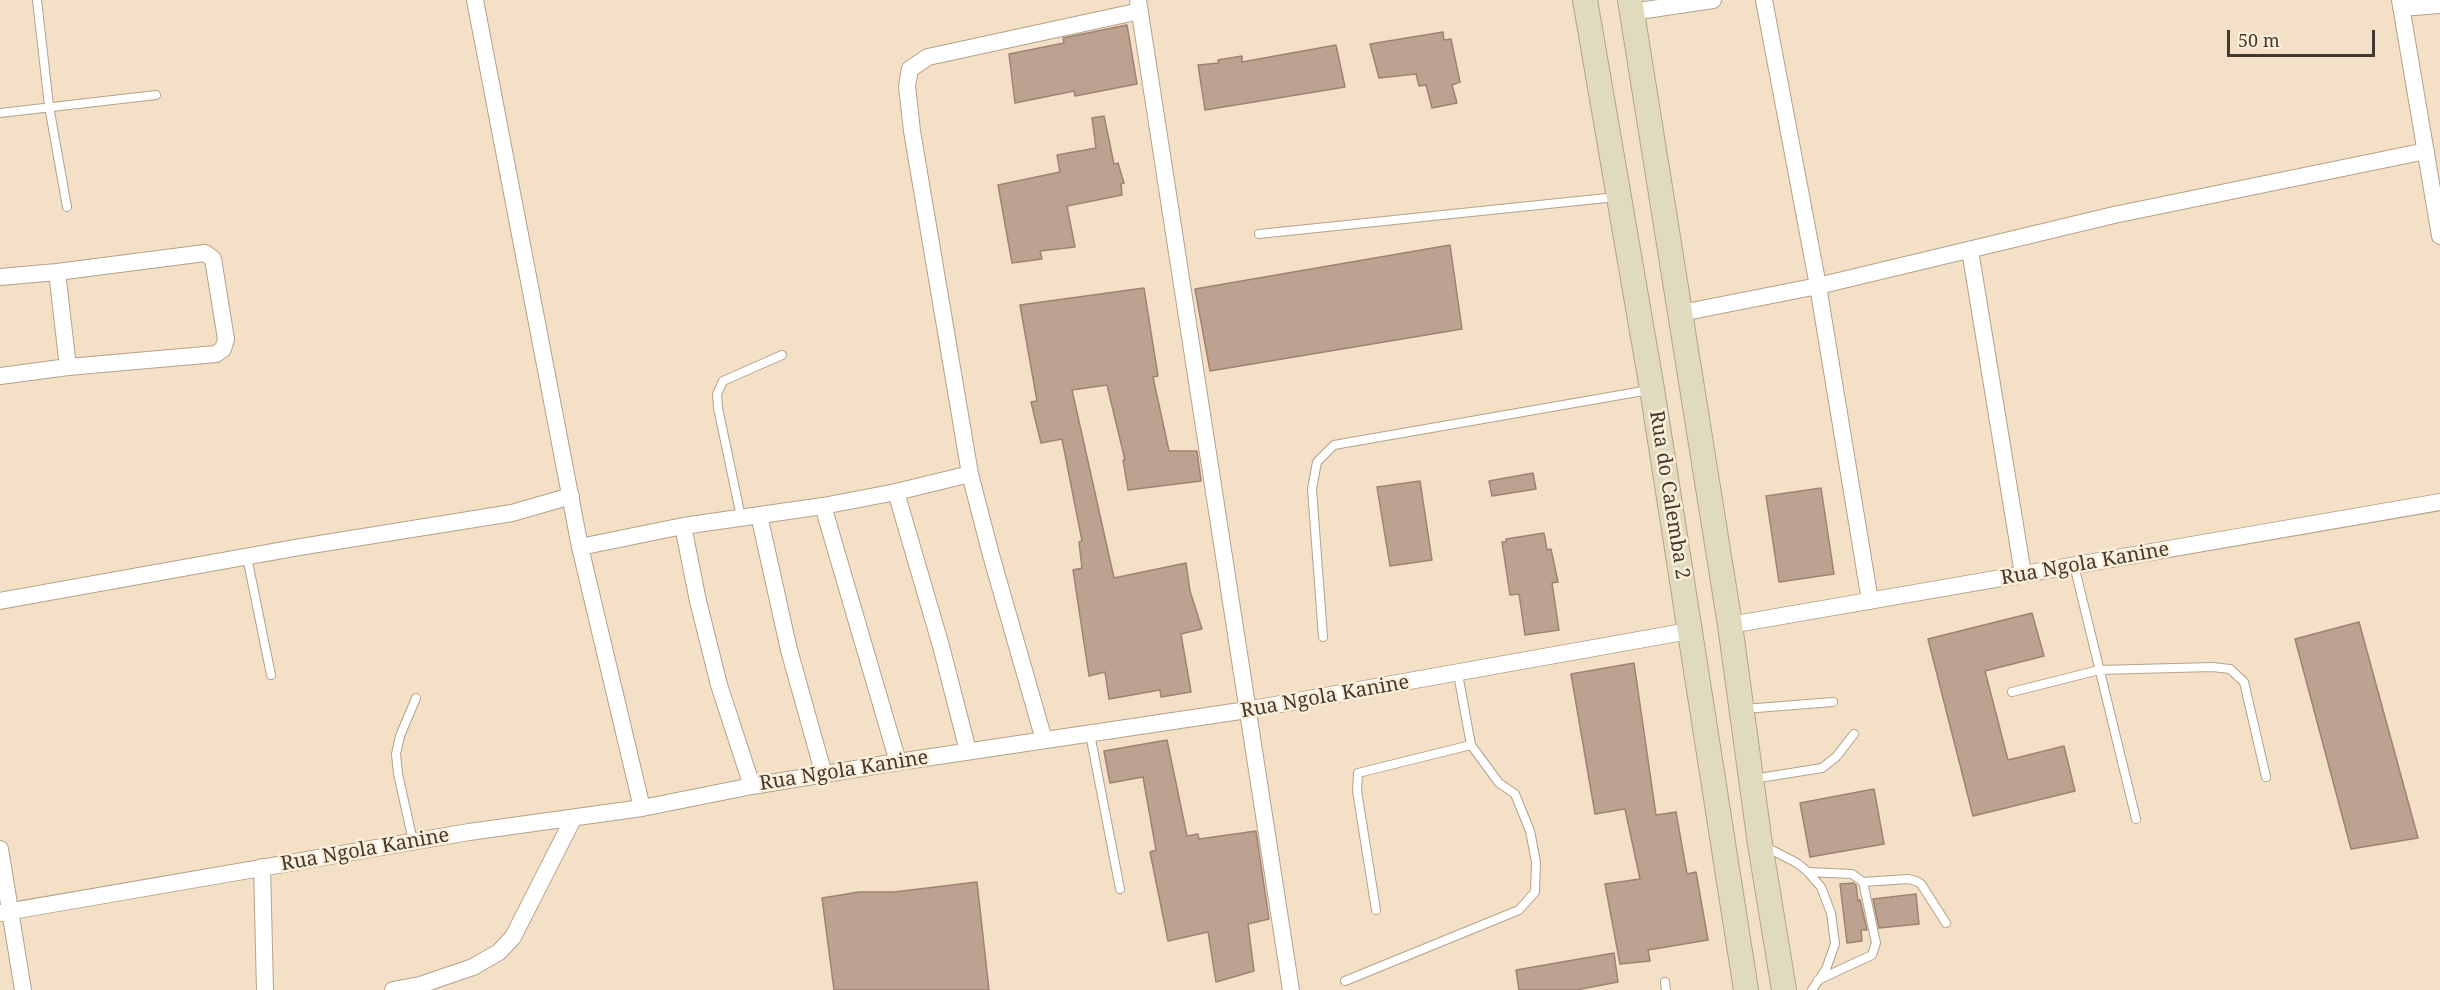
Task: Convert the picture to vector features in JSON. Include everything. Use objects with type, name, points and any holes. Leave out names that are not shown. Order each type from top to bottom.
[{"type":"main road","name":"Rua do Calemba 2","points":[[1585,0],[1653,389],[1746,990]]},
{"type":"main road","name":"Rua do Calemba 2","points":[[1631,6],[1730,625],[1760,844],[1784,990]]},
{"type":"street","points":[[475,0],[580,547],[642,808]]},
{"type":"street","points":[[1631,6],[1713,0]]},
{"type":"street","points":[[1764,0],[1818,286],[1870,601]]},
{"type":"street","points":[[2440,5],[2400,4],[2440,236]]},
{"type":"street","points":[[1044,740],[970,474],[912,131],[907,86],[910,69],[928,57],[1139,5],[1291,990]]},
{"type":"street","points":[[1681,313],[1818,286],[2114,215],[2426,151]]},
{"type":"street","points":[[1970,250],[2023,574]]},
{"type":"street","points":[[0,277],[205,253],[213,259],[226,339],[223,349],[216,354],[68,367],[0,376]]},
{"type":"street","points":[[57,272],[68,367]]},
{"type":"street","points":[[580,547],[682,526],[823,506],[896,492],[970,474]]},
{"type":"street","points":[[896,492],[929,603],[968,751]]},
{"type":"street","points":[[0,601],[512,513],[571,496]]},
{"type":"street","name":"Rua Ngola Kanine","points":[[1730,625],[2440,502]]},
{"type":"street","points":[[823,506],[898,762]]},
{"type":"street","points":[[759,515],[789,650],[824,775]]},
{"type":"street","points":[[682,526],[719,685],[752,786]]},
{"type":"street","name":"Rua Ngola Kanine","points":[[5,913],[413,841],[573,819],[898,762],[1247,710],[1689,632]]},
{"type":"street","points":[[393,990],[420,985],[473,967],[499,952],[513,937],[573,819]]},
{"type":"street","points":[[0,849],[5,913],[23,990]]},
{"type":"street","points":[[262,867],[266,990]]},
{"type":"lane","points":[[37,0],[49,106],[67,207]]},
{"type":"lane","points":[[0,113],[156,95]]},
{"type":"lane","points":[[1259,234],[1619,197]]},
{"type":"lane","points":[[741,517],[717,394],[723,381],[782,356]]},
{"type":"lane","points":[[1323,637],[1312,489],[1317,462],[1334,445],[1653,389]]},
{"type":"lane","points":[[248,557],[272,675]]},
{"type":"lane","points":[[2074,565],[2136,819]]},
{"type":"lane","points":[[2012,692],[2099,670],[2212,667],[2230,669],[2244,682],[2266,777]]},
{"type":"lane","points":[[1345,981],[1519,910],[1536,892],[1536,862],[1530,831],[1515,794],[1499,783],[1471,745],[1458,674]]},
{"type":"lane","points":[[413,841],[398,774],[396,754],[400,736],[417,698]]},
{"type":"lane","points":[[1741,710],[1833,702]]},
{"type":"lane","points":[[1090,734],[1120,889]]},
{"type":"lane","points":[[1751,780],[1822,768],[1836,757],[1854,734]]},
{"type":"lane","points":[[1376,910],[1357,791],[1358,773],[1471,745]]},
{"type":"lane","points":[[1760,844],[1797,863],[1821,886],[1834,926],[1834,944],[1826,969],[1812,990]]},
{"type":"lane","points":[[1808,872],[1852,874],[1863,882],[1908,879],[1916,881],[1921,884],[1946,922]]},
{"type":"lane","points":[[1818,980],[1872,955],[1875,950],[1876,943],[1863,882]]},
{"type":"building","points":[[1127,25],[1137,84],[1075,96],[1074,91],[1015,103],[1009,54],[1064,43],[1063,38]]},
{"type":"building","points":[[1443,32],[1444,40],[1451,39],[1460,82],[1452,85],[1457,103],[1432,108],[1426,85],[1419,86],[1416,74],[1379,78],[1370,44]]},
{"type":"building","points":[[1336,45],[1345,87],[1205,110],[1198,65],[1219,63],[1218,60],[1242,56],[1242,62]]},
{"type":"building","points":[[1104,116],[1114,164],[1118,163],[1124,183],[1121,184],[1122,195],[1067,206],[1075,247],[1040,251],[1042,259],[1012,263],[998,185],[1060,172],[1057,155],[1096,148],[1092,118]]},
{"type":"building","points":[[1450,245],[1462,329],[1210,371],[1195,289]]},
{"type":"building","points":[[1144,288],[1158,376],[1153,377],[1169,451],[1197,451],[1201,481],[1128,490],[1123,460],[1125,460],[1107,385],[1072,390],[1114,578],[1186,563],[1190,591],[1202,629],[1181,634],[1191,692],[1161,697],[1160,690],[1109,699],[1105,672],[1089,676],[1073,570],[1082,568],[1079,542],[1082,541],[1062,439],[1041,443],[1031,402],[1037,401],[1020,305]]},
{"type":"building","points":[[1533,473],[1536,489],[1492,496],[1489,481]]},
{"type":"building","points":[[1420,481],[1432,560],[1390,566],[1377,487]]},
{"type":"building","points":[[1821,488],[1834,574],[1779,582],[1766,496]]},
{"type":"building","points":[[1544,533],[1547,550],[1551,549],[1558,582],[1552,583],[1559,630],[1525,635],[1519,594],[1510,595],[1502,542],[1506,542],[1506,539]]},
{"type":"building","points":[[2032,613],[2044,656],[1985,671],[2008,760],[2064,746],[2075,791],[1973,816],[1928,639]]},
{"type":"building","points":[[2359,622],[2418,838],[2351,849],[2295,639]]},
{"type":"building","points":[[1634,663],[1656,815],[1676,812],[1687,874],[1696,872],[1708,940],[1648,950],[1650,961],[1620,964],[1605,884],[1640,879],[1625,809],[1595,814],[1571,674]]},
{"type":"building","points":[[1167,740],[1187,836],[1198,834],[1199,839],[1256,831],[1269,919],[1248,924],[1254,971],[1216,982],[1208,932],[1168,941],[1150,852],[1156,850],[1143,777],[1110,783],[1104,751]]},
{"type":"building","points":[[1874,789],[1884,844],[1810,857],[1800,803]]},
{"type":"building","points":[[977,882],[989,990],[834,990],[822,898],[859,892],[894,892]]},
{"type":"building","points":[[1853,883],[1856,885],[1858,901],[1860,900],[1867,930],[1861,930],[1862,941],[1847,943],[1840,884]]},
{"type":"building","points":[[1916,894],[1919,924],[1879,928],[1873,899]]},
{"type":"building","points":[[1614,953],[1618,982],[1576,990],[1519,990],[1516,970]]}]
